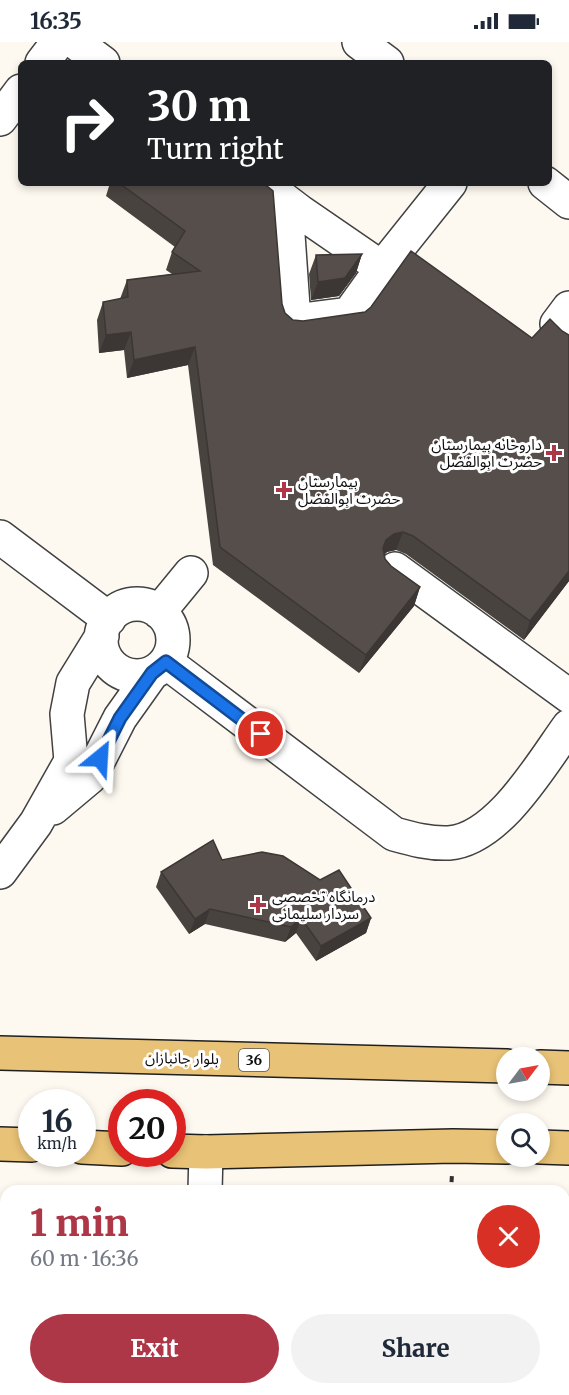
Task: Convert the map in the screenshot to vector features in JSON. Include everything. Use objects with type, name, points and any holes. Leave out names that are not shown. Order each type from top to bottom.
[{"type":"main road","name":"بلوار جانبازان","points":[[0,1053],[496,1066]]},
{"type":"main road","points":[[550,1067],[569,1068]]},
{"type":"main road","points":[[0,1144],[18,1145]]},
{"type":"main road","points":[[186,1151],[496,1147]]},
{"type":"main road","points":[[550,1148],[569,1148]]},
{"type":"street","points":[[44,60],[58,42]]},
{"type":"street","points":[[75,42],[99,60]]},
{"type":"street","points":[[359,42],[383,60]]},
{"type":"street","points":[[0,118],[18,95]]},
{"type":"street","points":[[266,186],[382,268]]},
{"type":"street","points":[[299,211],[290,218],[288,235],[294,321],[350,314],[382,268],[448,186]]},
{"type":"street","points":[[548,186],[569,202]]},
{"type":"street","points":[[569,308],[556,324],[569,336]]},
{"type":"street","points":[[0,537],[105,627],[105,654],[116,669],[133,676],[142,676],[159,668]]},
{"type":"street","points":[[395,569],[569,696]]},
{"type":"street","points":[[159,612],[191,573]]},
{"type":"street","points":[[0,872],[36,823],[71,761],[67,714],[73,683],[105,627],[123,607],[132,605],[151,607],[166,618],[173,636],[173,645],[159,668],[120,718],[90,777],[36,823]]},
{"type":"street","points":[[159,668],[394,834],[424,842],[451,843],[477,834],[508,810],[569,726]]},
{"type":"street","points":[[205,1185],[206,1152]]},
{"type":"building","name":"بیمارستان حضرت ابوالفضل","points":[[123,186],[267,186],[273,191],[282,304],[285,313],[293,320],[303,321],[365,312],[411,251],[532,338],[550,319],[569,335],[569,571],[530,621],[413,536],[403,532],[394,534],[386,540],[383,548],[385,559],[420,587],[366,655],[220,547],[195,347],[134,360],[131,332],[106,335],[103,302],[128,297],[127,280],[200,271],[172,252],[185,231]]},
{"type":"building","points":[[362,254],[345,278],[318,282],[316,255]]},
{"type":"building","name":"درمانگاه تخصصی سردار سلیمانی","points":[[213,840],[222,860],[262,852],[283,856],[320,880],[339,870],[371,918],[321,946],[301,918],[291,927],[210,909],[195,919],[161,872]]},
{"type":"place","name":"داروخانه بیمارستان حضرت ابوالفضل","points":[[554,453]]},
{"type":"place","name":"بیمارستان حضرت ابوالفضل","points":[[284,490]]},
{"type":"place","name":"درمانگاه تخصصی سردار سلیمانی","points":[[258,905]]},
{"type":"route","points":[[100,758],[120,718],[152,673],[166,662],[261,734]]}]
